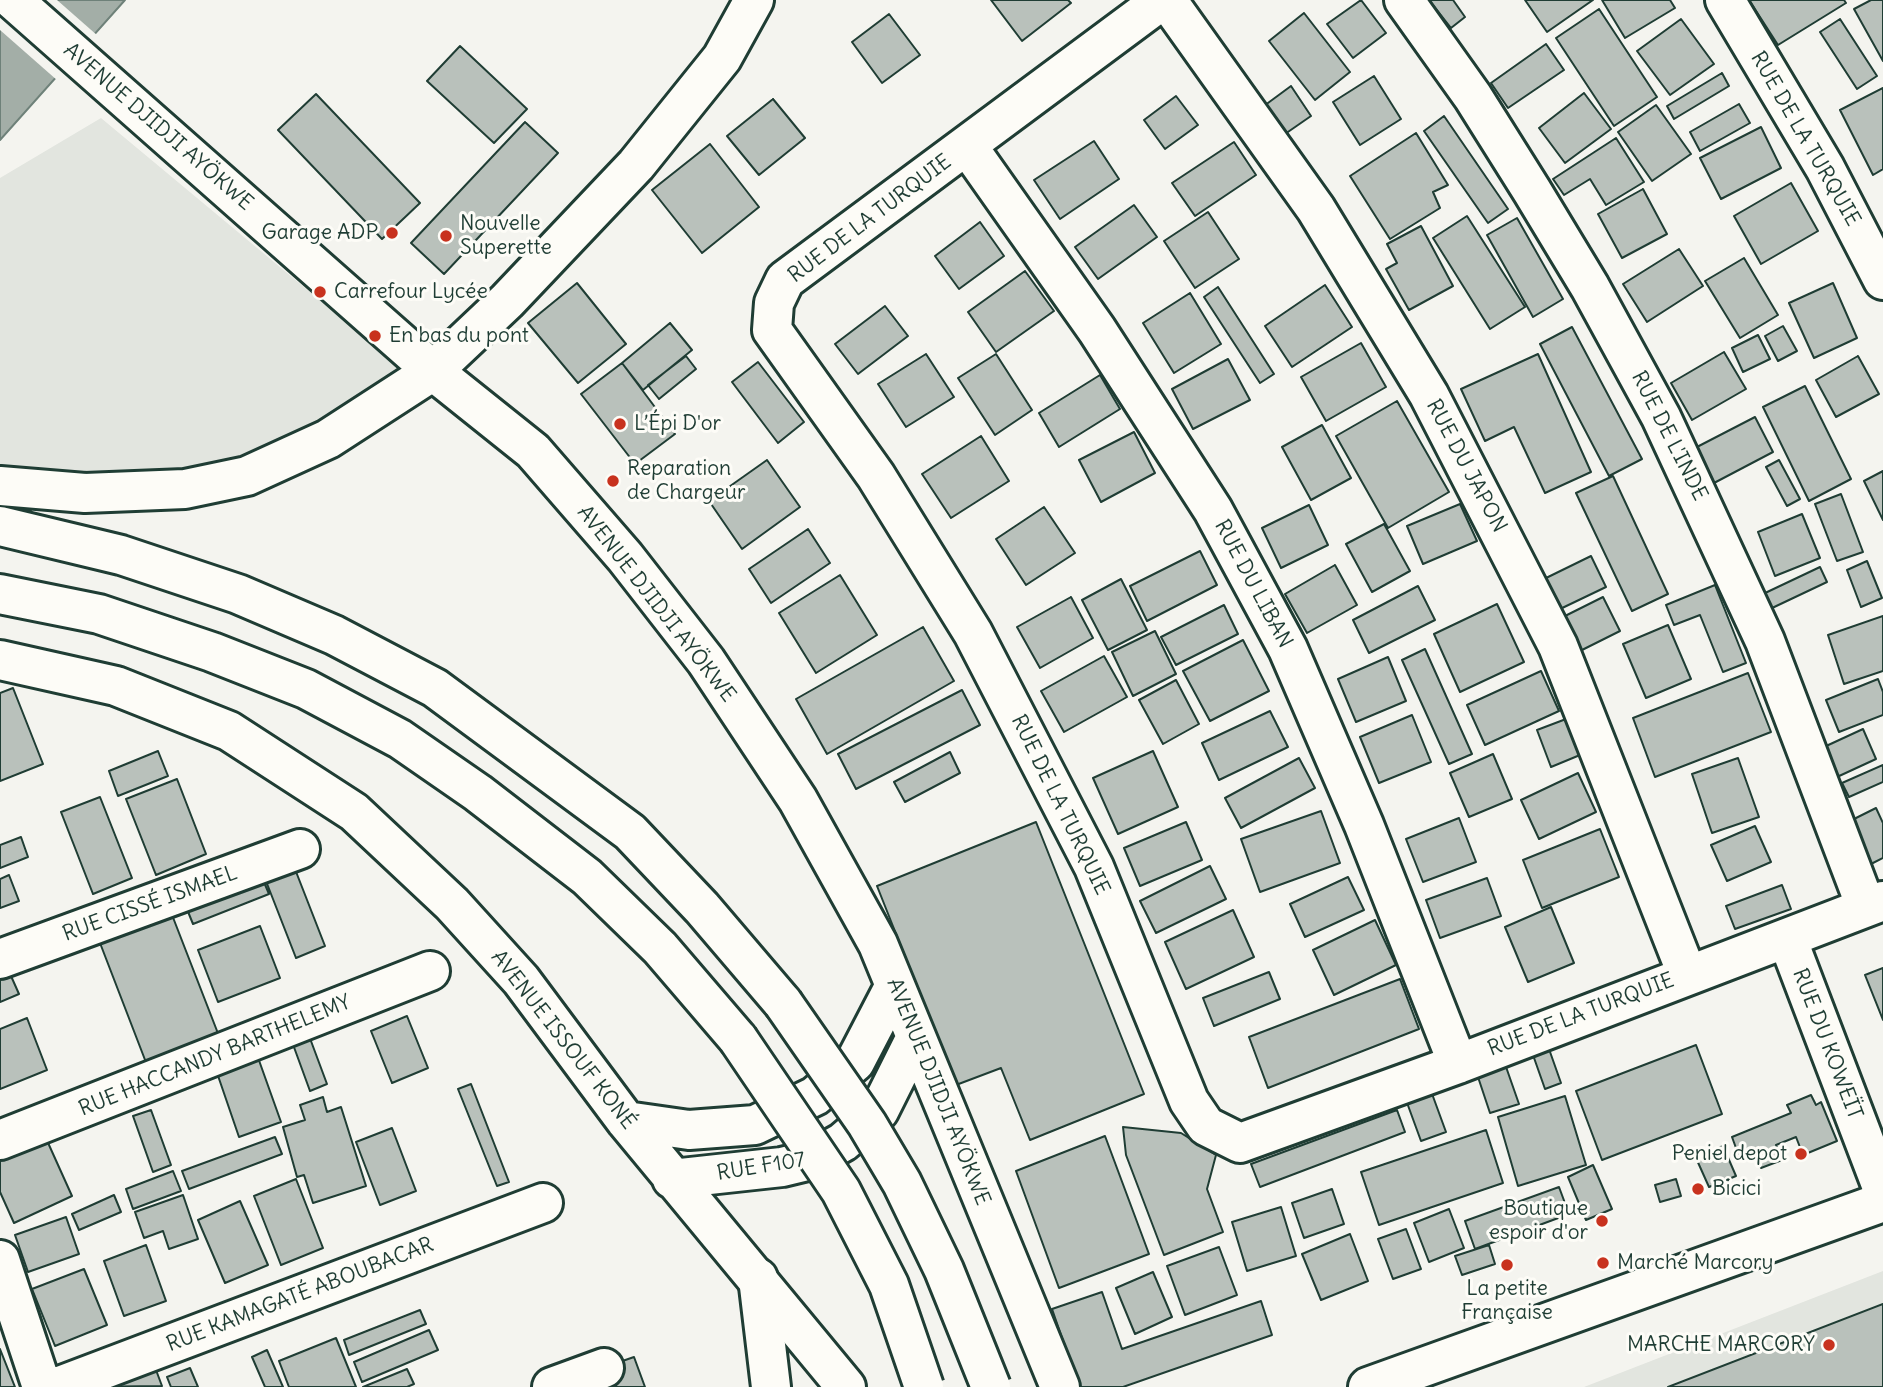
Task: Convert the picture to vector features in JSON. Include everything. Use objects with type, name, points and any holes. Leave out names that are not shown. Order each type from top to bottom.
[{"type":"main road","name":"AVENUE DJIDJI AYÖKWE","points":[[12,0],[122,93],[433,371],[533,451],[625,557],[706,661],[798,800],[878,944],[1060,1387]]},
{"type":"main road","points":[[0,486],[85,493],[185,489],[247,477],[328,439],[433,371],[507,301],[636,166],[722,58],[754,0]]},
{"type":"main road","name":"RUE DE LA TURQUIE","points":[[1162,0],[785,280],[774,303],[772,330],[876,476],[973,634],[1094,867],[1189,1101],[1206,1126],[1240,1143],[1458,1064],[1875,904]]},
{"type":"main road","name":"RUE DU JAPON","points":[[1167,0],[1316,209],[1429,395],[1558,646],[1687,974]]},
{"type":"main road","name":"RUE DE L'INDE","points":[[1404,0],[1473,97],[1532,191],[1590,287],[1661,417],[1765,641],[1875,904]]},
{"type":"main road","name":"RUE DE LA TURQUIE","points":[[1725,0],[1825,168],[1883,280]]},
{"type":"main road","name":"RUE DU LIBAN","points":[[968,146],[1097,330],[1198,488],[1289,649],[1364,825],[1458,1064]]},
{"type":"main road","points":[[0,526],[121,555],[237,594],[334,635],[435,688],[630,832],[702,908],[783,1003],[867,1124],[902,1183],[944,1270],[991,1387]]},
{"type":"main road","points":[[0,594],[99,614],[212,652],[306,689],[400,739],[478,793],[587,877],[660,948],[738,1039],[841,1191],[889,1285],[924,1387]]},
{"type":"main road","name":"AVENUE ISSOUF KONÉ","points":[[0,660],[116,686],[229,731],[354,812],[452,904],[521,980],[626,1121],[846,1387]]},
{"type":"main road","name":"RUE CISSÉ ISMAEL","points":[[0,959],[300,849]]},
{"type":"main road","name":"RUE DU KOWEÏT","points":[[1787,937],[1883,1190]]},
{"type":"main road","name":"RUE HACCANDY BARTHELEMY","points":[[0,1140],[430,971]]},
{"type":"main road","name":"RUE F107","points":[[626,1121],[690,1130],[755,1125],[815,1096],[855,1062],[894,988]]},
{"type":"main road","name":"RUE F107","points":[[672,1178],[782,1167],[811,1160],[832,1148],[879,1111],[915,1039]]},
{"type":"main road","points":[[1368,1387],[1883,1202]]},
{"type":"main road","name":"RUE KAMAGATÉ ABOUBACAR","points":[[57,1387],[543,1203]]},
{"type":"main road","points":[[0,1260],[8,1315],[41,1387]]},
{"type":"main road","points":[[758,1278],[771,1387]]},
{"type":"main road","points":[[552,1387],[604,1368]]},
{"type":"shaded area","points":[[0,0],[125,0],[0,140]]},
{"type":"shaded area","points":[[101,118],[406,372],[320,423],[243,458],[185,469],[88,475],[0,465],[0,178]]},
{"type":"shaded area","points":[[1883,1271],[1883,1387],[1584,1387]]},
{"type":"pier","points":[[0,0],[57,0],[98,36],[58,81],[0,30]]},
{"type":"building","points":[[991,0],[1068,0],[1071,3],[1022,41]]},
{"type":"building","points":[[1361,0],[1386,33],[1353,58],[1327,24]]},
{"type":"building","points":[[1429,0],[1453,0],[1465,17],[1451,28]]},
{"type":"building","points":[[1525,0],[1593,0],[1547,32]]},
{"type":"building","points":[[1602,0],[1670,0],[1675,8],[1625,38]]},
{"type":"building","points":[[1749,0],[1844,0],[1846,3],[1778,45]]},
{"type":"building","points":[[1871,0],[1883,0],[1883,61],[1854,9]]},
{"type":"building","points":[[1599,9],[1657,97],[1614,126],[1556,38]]},
{"type":"building","points":[[1304,13],[1350,72],[1315,100],[1269,41]]},
{"type":"building","points":[[889,14],[920,55],[882,83],[852,42]]},
{"type":"building","points":[[1681,19],[1714,64],[1670,95],[1637,51]]},
{"type":"building","points":[[1840,19],[1877,76],[1857,89],[1820,32]]},
{"type":"building","points":[[1546,44],[1564,70],[1508,108],[1491,83]]},
{"type":"building","points":[[460,46],[527,109],[494,143],[427,81]]},
{"type":"building","points":[[1722,73],[1729,86],[1674,119],[1667,106]]},
{"type":"building","points":[[1374,76],[1401,119],[1360,145],[1333,102]]},
{"type":"building","points":[[1291,86],[1311,116],[1272,143],[1253,114]]},
{"type":"building","points":[[1883,88],[1883,169],[1873,175],[1840,110]]},
{"type":"building","points":[[1584,93],[1611,129],[1565,163],[1539,128]]},
{"type":"building","points":[[316,94],[420,203],[382,239],[278,130]]},
{"type":"building","points":[[1176,96],[1198,125],[1165,149],[1144,120]]},
{"type":"building","points":[[773,99],[805,138],[759,175],[727,136]]},
{"type":"building","points":[[1739,104],[1750,123],[1700,151],[1690,132]]},
{"type":"building","points":[[1656,105],[1691,154],[1652,181],[1618,132]]},
{"type":"building","points":[[1444,116],[1508,209],[1488,223],[1424,131]]},
{"type":"building","points":[[525,122],[558,153],[444,274],[411,243]]},
{"type":"building","points":[[1761,127],[1781,168],[1721,199],[1700,158]]},
{"type":"building","points":[[1416,133],[1448,185],[1433,192],[1440,208],[1390,239],[1350,176]]},
{"type":"building","points":[[1616,138],[1644,182],[1606,205],[1590,179],[1564,195],[1553,179]]},
{"type":"building","points":[[1094,141],[1119,179],[1060,219],[1034,180]]},
{"type":"building","points":[[1234,142],[1256,175],[1195,216],[1172,183]]},
{"type":"building","points":[[710,144],[759,207],[702,253],[652,190]]},
{"type":"building","points":[[1791,183],[1818,231],[1761,264],[1734,216]]},
{"type":"building","points":[[1643,189],[1667,234],[1622,258],[1598,214]]},
{"type":"building","points":[[1134,205],[1157,237],[1098,279],[1075,247]]},
{"type":"building","points":[[1208,212],[1239,259],[1195,288],[1164,241]]},
{"type":"building","points":[[1467,216],[1525,307],[1490,329],[1433,238]]},
{"type":"building","points":[[1517,218],[1563,299],[1533,317],[1487,235]]},
{"type":"building","points":[[980,222],[1004,256],[959,289],[935,256]]},
{"type":"building","points":[[1421,226],[1453,286],[1409,310],[1386,269],[1397,263],[1387,244]]},
{"type":"building","points":[[1679,249],[1703,286],[1647,322],[1623,284]]},
{"type":"building","points":[[1744,258],[1778,315],[1740,338],[1705,281]]},
{"type":"building","points":[[1025,271],[1054,311],[996,352],[968,312]]},
{"type":"building","points":[[577,283],[626,344],[578,383],[528,323]]},
{"type":"building","points":[[1833,283],[1857,338],[1814,358],[1789,303]]},
{"type":"building","points":[[1325,285],[1352,327],[1292,367],[1265,326]]},
{"type":"building","points":[[1218,287],[1274,374],[1260,383],[1204,297]]},
{"type":"building","points":[[1190,293],[1221,344],[1174,373],[1143,323]]},
{"type":"building","points":[[885,306],[908,336],[858,374],[835,344]]},
{"type":"building","points":[[670,323],[692,350],[643,390],[622,363]]},
{"type":"building","points":[[1783,326],[1797,351],[1778,361],[1765,336]]},
{"type":"building","points":[[1572,327],[1642,459],[1609,476],[1540,344]]},
{"type":"building","points":[[1758,335],[1770,359],[1743,372],[1732,348]]},
{"type":"building","points":[[1361,343],[1386,387],[1326,421],[1301,377]]},
{"type":"building","points":[[1724,352],[1746,389],[1692,420],[1671,383]]},
{"type":"building","points":[[926,354],[954,397],[906,427],[878,384]]},
{"type":"building","points":[[996,354],[1032,410],[995,435],[958,378]]},
{"type":"building","points":[[1538,354],[1591,472],[1545,493],[1514,427],[1485,441],[1461,389]]},
{"type":"building","points":[[686,356],[696,369],[659,399],[648,385]]},
{"type":"building","points":[[1858,356],[1879,394],[1836,417],[1816,380]]},
{"type":"building","points":[[1228,359],[1250,400],[1193,429],[1172,389]]},
{"type":"building","points":[[758,362],[804,422],[778,443],[732,382]]},
{"type":"building","points":[[622,363],[675,434],[635,464],[581,394]]},
{"type":"building","points":[[1100,375],[1120,409],[1059,447],[1039,413]]},
{"type":"building","points":[[1805,386],[1851,479],[1809,501],[1763,407]]},
{"type":"building","points":[[1397,401],[1449,492],[1388,528],[1336,436]]},
{"type":"building","points":[[1755,417],[1773,452],[1714,483],[1695,448]]},
{"type":"building","points":[[1322,425],[1351,478],[1311,500],[1282,447]]},
{"type":"building","points":[[1134,432],[1155,473],[1101,502],[1079,460]]},
{"type":"building","points":[[981,436],[1009,481],[951,518],[922,474]]},
{"type":"building","points":[[767,460],[800,507],[742,549],[709,501]]},
{"type":"building","points":[[1779,460],[1800,499],[1787,506],[1766,467]]},
{"type":"building","points":[[1883,471],[1883,520],[1864,481]]},
{"type":"building","points":[[1613,476],[1668,594],[1632,611],[1576,493]]},
{"type":"building","points":[[1841,494],[1863,552],[1837,561],[1815,504]]},
{"type":"building","points":[[1460,504],[1477,541],[1423,564],[1407,526]]},
{"type":"building","points":[[1309,505],[1328,545],[1281,568],[1262,528]]},
{"type":"building","points":[[1044,507],[1075,553],[1026,585],[996,539]]},
{"type":"building","points":[[1802,514],[1820,558],[1775,576],[1758,532]]},
{"type":"building","points":[[1384,524],[1410,571],[1372,592],[1346,544]]},
{"type":"building","points":[[808,529],[830,563],[771,603],[749,569]]},
{"type":"building","points":[[1200,551],[1217,585],[1147,621],[1130,586]]},
{"type":"building","points":[[1591,556],[1606,587],[1558,610],[1544,579]]},
{"type":"building","points":[[1867,561],[1882,598],[1861,607],[1847,570]]},
{"type":"building","points":[[1335,565],[1357,605],[1307,633],[1285,594]]},
{"type":"building","points":[[1820,567],[1827,582],[1770,609],[1763,594]]},
{"type":"building","points":[[840,575],[877,635],[816,673],[779,613]]},
{"type":"building","points":[[1121,579],[1147,630],[1108,650],[1082,600]]},
{"type":"building","points":[[1715,585],[1746,663],[1723,672],[1700,615],[1674,625],[1666,605]]},
{"type":"building","points":[[1418,586],[1435,620],[1369,653],[1353,620]]},
{"type":"building","points":[[1071,597],[1093,638],[1040,668],[1017,627]]},
{"type":"building","points":[[1603,597],[1620,631],[1580,651],[1563,617]]},
{"type":"building","points":[[1497,604],[1524,662],[1460,692],[1434,634]]},
{"type":"building","points":[[1224,605],[1238,634],[1176,665],[1161,637]]},
{"type":"building","points":[[1883,616],[1883,671],[1844,684],[1828,635]]},
{"type":"building","points":[[1668,625],[1691,679],[1646,698],[1623,644]]},
{"type":"building","points":[[923,627],[954,681],[827,754],[796,699]]},
{"type":"building","points":[[1155,631],[1176,674],[1133,696],[1112,652]]},
{"type":"building","points":[[1243,640],[1269,691],[1210,721],[1183,671]]},
{"type":"building","points":[[1425,649],[1472,754],[1449,764],[1402,660]]},
{"type":"building","points":[[1104,656],[1127,697],[1064,732],[1041,691]]},
{"type":"building","points":[[1388,657],[1406,701],[1356,722],[1338,679]]},
{"type":"building","points":[[1541,671],[1559,711],[1485,745],[1467,705]]},
{"type":"building","points":[[1748,673],[1771,732],[1655,777],[1633,718]]},
{"type":"building","points":[[1878,679],[1883,692],[1883,715],[1839,732],[1826,700]]},
{"type":"building","points":[[1176,680],[1199,724],[1163,744],[1139,700]]},
{"type":"building","points":[[13,688],[43,764],[0,781],[0,693]]},
{"type":"building","points":[[962,690],[980,725],[856,789],[838,754]]},
{"type":"building","points":[[1270,711],[1288,747],[1219,780],[1202,743]]},
{"type":"building","points":[[1412,715],[1431,762],[1379,783],[1360,737]]},
{"type":"building","points":[[1566,719],[1580,755],[1551,767],[1537,730]]},
{"type":"building","points":[[1863,729],[1876,759],[1837,777],[1824,747]]},
{"type":"building","points":[[158,751],[168,776],[118,796],[109,771]]},
{"type":"building","points":[[1153,751],[1178,807],[1118,834],[1093,778]]},
{"type":"building","points":[[950,752],[960,773],[905,802],[894,782]]},
{"type":"building","points":[[1493,754],[1512,799],[1469,817],[1450,773]]},
{"type":"building","points":[[1299,758],[1315,788],[1241,828],[1225,798]]},
{"type":"building","points":[[1738,758],[1759,817],[1712,833],[1692,774]]},
{"type":"building","points":[[1883,765],[1883,782],[1849,797],[1842,783]]},
{"type":"building","points":[[1578,773],[1596,812],[1539,839],[1521,800]]},
{"type":"building","points":[[177,779],[206,854],[156,875],[126,799]]},
{"type":"building","points":[[100,797],[132,878],[93,894],[61,812]]},
{"type":"building","points":[[1876,808],[1883,823],[1883,858],[1871,864],[1850,821]]},
{"type":"building","points":[[1321,811],[1340,863],[1260,892],[1241,839]]},
{"type":"building","points":[[1459,818],[1476,862],[1423,882],[1406,839]]},
{"type":"building","points":[[1036,822],[1144,1094],[1030,1140],[1001,1068],[956,1085],[877,886]]},
{"type":"building","points":[[1186,822],[1202,860],[1140,886],[1124,848]]},
{"type":"building","points":[[1755,826],[1771,862],[1727,881],[1711,845]]},
{"type":"building","points":[[1600,829],[1619,877],[1542,908],[1523,860]]},
{"type":"building","points":[[21,837],[28,857],[0,868],[0,845]]},
{"type":"building","points":[[293,864],[325,946],[296,958],[264,876]]},
{"type":"building","points":[[1210,866],[1226,899],[1156,933],[1140,901]]},
{"type":"building","points":[[258,868],[269,894],[193,924],[182,897]]},
{"type":"building","points":[[9,875],[19,901],[0,908],[0,879]]},
{"type":"building","points":[[1348,877],[1364,910],[1305,937],[1290,904]]},
{"type":"building","points":[[1487,878],[1501,916],[1440,938],[1426,900]]},
{"type":"building","points":[[1782,885],[1791,909],[1735,929],[1726,906]]},
{"type":"building","points":[[167,902],[219,1036],[147,1065],[95,930]]},
{"type":"building","points":[[1551,907],[1574,963],[1528,982],[1505,927]]},
{"type":"building","points":[[1233,910],[1254,957],[1186,989],[1165,942]]},
{"type":"building","points":[[1375,920],[1396,965],[1334,995],[1313,950]]},
{"type":"building","points":[[260,926],[280,978],[218,1002],[198,950]]},
{"type":"building","points":[[7,967],[19,994],[0,1002],[0,969]]},
{"type":"building","points":[[1883,968],[1883,1020],[1865,975]]},
{"type":"building","points":[[1269,972],[1280,999],[1214,1026],[1203,998]]},
{"type":"building","points":[[1400,979],[1419,1029],[1268,1088],[1249,1037]]},
{"type":"building","points":[[407,1016],[428,1068],[392,1083],[371,1031]]},
{"type":"building","points":[[27,1018],[47,1070],[0,1089],[0,1029]]},
{"type":"building","points":[[308,1033],[327,1084],[310,1091],[291,1039]]},
{"type":"building","points":[[1696,1045],[1722,1114],[1602,1160],[1576,1091]]},
{"type":"building","points":[[1549,1049],[1561,1083],[1545,1089],[1533,1055]]},
{"type":"building","points":[[256,1052],[281,1122],[239,1137],[215,1067]]},
{"type":"building","points":[[1505,1064],[1519,1104],[1490,1113],[1477,1074]]},
{"type":"building","points":[[471,1084],[509,1182],[497,1186],[458,1089]]},
{"type":"building","points":[[1431,1091],[1446,1132],[1421,1141],[1406,1100]]},
{"type":"building","points":[[1811,1095],[1816,1105],[1821,1102],[1837,1141],[1803,1155],[1796,1137],[1776,1145],[1782,1160],[1761,1168],[1755,1153],[1740,1159],[1732,1137],[1791,1113],[1787,1105]]},
{"type":"building","points":[[1565,1096],[1586,1165],[1518,1186],[1498,1117]]},
{"type":"building","points":[[323,1097],[327,1112],[341,1107],[366,1186],[313,1203],[304,1175],[297,1177],[283,1127],[305,1120],[300,1105]]},
{"type":"building","points":[[151,1110],[171,1165],[153,1172],[133,1116]]},
{"type":"building","points":[[1397,1110],[1405,1132],[1260,1187],[1251,1164]]},
{"type":"building","points":[[40,1125],[72,1196],[14,1223],[0,1192],[0,1143]]},
{"type":"building","points":[[1123,1127],[1181,1133],[1216,1155],[1207,1189],[1223,1232],[1164,1255],[1126,1155]]},
{"type":"building","points":[[392,1128],[416,1191],[380,1205],[356,1142]]},
{"type":"building","points":[[1486,1130],[1503,1183],[1379,1225],[1361,1172]]},
{"type":"building","points":[[1105,1136],[1149,1254],[1059,1288],[1016,1171]]},
{"type":"building","points":[[275,1137],[282,1154],[189,1189],[182,1171]]},
{"type":"building","points":[[1723,1146],[1736,1176],[1709,1187],[1696,1158]]},
{"type":"building","points":[[1593,1165],[1612,1209],[1586,1220],[1568,1177]]},
{"type":"building","points":[[173,1171],[181,1191],[133,1209],[126,1189]]},
{"type":"building","points":[[296,1179],[323,1248],[281,1265],[254,1196]]},
{"type":"building","points":[[1676,1179],[1681,1196],[1660,1202],[1655,1185]]},
{"type":"building","points":[[1559,1187],[1569,1214],[1475,1249],[1465,1221]]},
{"type":"building","points":[[1332,1189],[1344,1224],[1304,1238],[1292,1203]]},
{"type":"building","points":[[114,1195],[121,1212],[79,1230],[72,1214]]},
{"type":"building","points":[[183,1195],[198,1239],[169,1249],[163,1231],[144,1238],[135,1212]]},
{"type":"building","points":[[240,1201],[268,1265],[225,1283],[198,1220]]},
{"type":"building","points":[[1281,1207],[1296,1256],[1247,1271],[1232,1222]]},
{"type":"building","points":[[1449,1209],[1464,1248],[1429,1262],[1414,1223]]},
{"type":"building","points":[[66,1217],[79,1254],[28,1272],[15,1235]]},
{"type":"building","points":[[1406,1229],[1421,1269],[1393,1279],[1378,1239]]},
{"type":"building","points":[[1350,1234],[1368,1281],[1321,1300],[1302,1254]]},
{"type":"building","points":[[146,1245],[166,1301],[124,1316],[104,1261]]},
{"type":"building","points":[[1489,1245],[1495,1264],[1462,1275],[1455,1256]]},
{"type":"building","points":[[1219,1247],[1237,1295],[1185,1315],[1167,1266]]},
{"type":"building","points":[[84,1269],[107,1325],[55,1346],[32,1289]]},
{"type":"building","points":[[1153,1272],[1172,1317],[1135,1334],[1116,1288]]},
{"type":"building","points":[[1102,1292],[1122,1349],[1261,1301],[1272,1335],[1123,1387],[1079,1387],[1052,1309]]},
{"type":"building","name":"MARCHE MARCORY","points":[[1883,1304],[1883,1387],[1668,1387]]},
{"type":"building","points":[[420,1310],[426,1324],[349,1355],[344,1340]]},
{"type":"building","points":[[429,1330],[438,1350],[362,1382],[354,1362]]},
{"type":"building","points":[[336,1338],[356,1387],[289,1387],[279,1361]]},
{"type":"building","points":[[0,1349],[15,1387],[0,1387]]},
{"type":"building","points":[[267,1350],[283,1387],[265,1387],[252,1357]]},
{"type":"building","points":[[150,1354],[162,1386],[74,1387]]},
{"type":"building","points":[[634,1357],[645,1387],[612,1387],[605,1367]]},
{"type":"building","points":[[190,1368],[198,1387],[171,1387],[167,1377]]},
{"type":"building","points":[[407,1369],[414,1384],[407,1387],[363,1387]]},
{"type":"place","name":"Garage ADP","points":[[392,233]]},
{"type":"place","name":"Nouvelle Superette","points":[[446,236]]},
{"type":"place","name":"Carrefour Lycée","points":[[320,292]]},
{"type":"place","name":"En bas du pont","points":[[375,336]]},
{"type":"place","name":"L’Épi D'or","points":[[620,424]]},
{"type":"place","name":"Reparation de Chargeur","points":[[613,481]]},
{"type":"place","name":"Peniel depot","points":[[1801,1154]]},
{"type":"place","name":"Bicici","points":[[1698,1189]]},
{"type":"place","name":"Boutique espoir d'or","points":[[1602,1221]]},
{"type":"place","name":"Marché Marcory","points":[[1603,1263]]},
{"type":"place","name":"La petite Française","points":[[1507,1265]]},
{"type":"place","name":"MARCHE MARCORY","points":[[1829,1345]]}]
